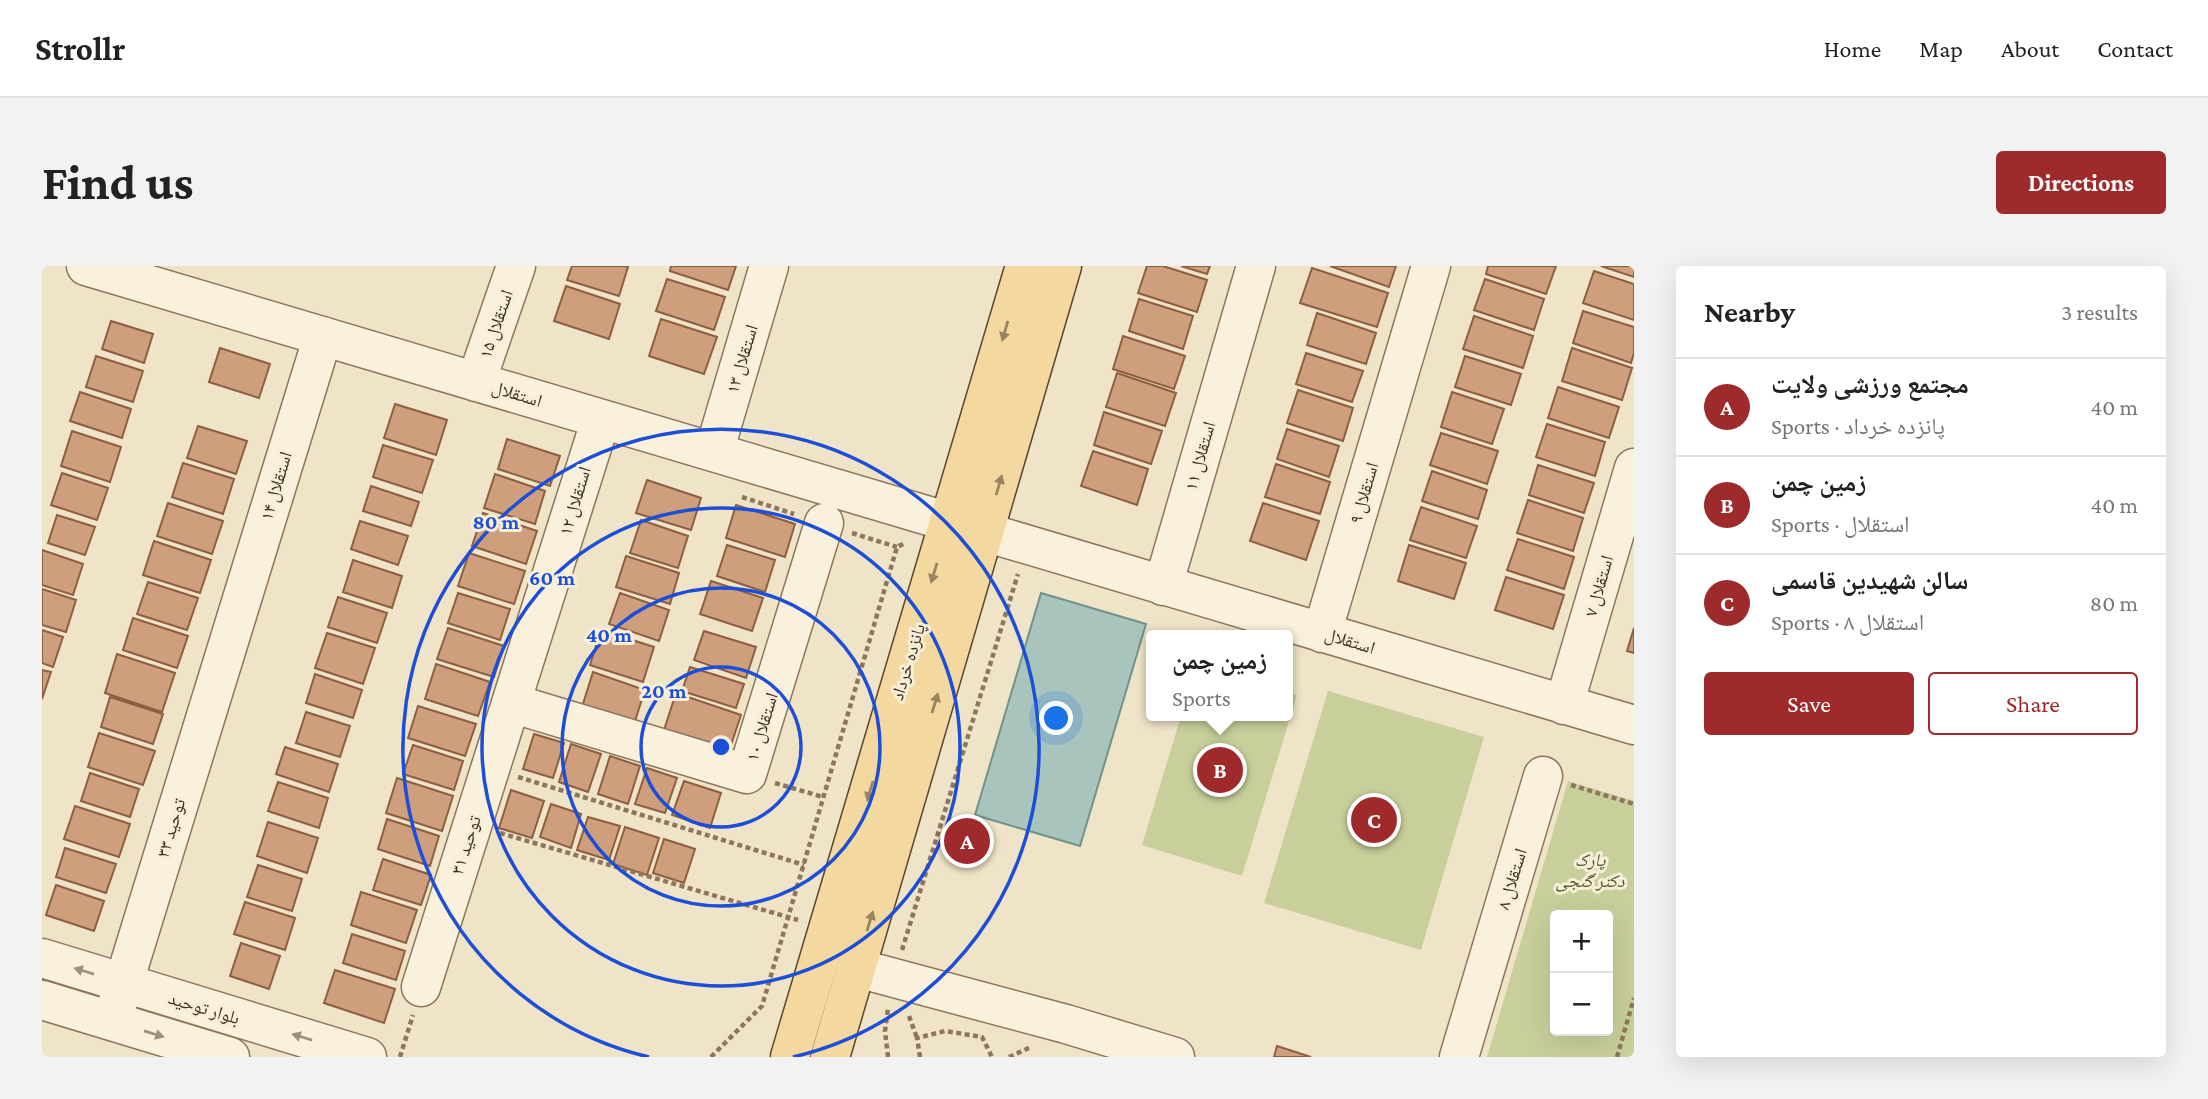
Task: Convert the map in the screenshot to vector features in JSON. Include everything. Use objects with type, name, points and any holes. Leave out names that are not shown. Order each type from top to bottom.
[{"type":"main road","name":"پانزده خرداد","points":[[837,1046],[967,527],[1025,266]]},
{"type":"main road","name":"پانزده خرداد","points":[[790,1057],[829,929],[967,527],[1062,266]]},
{"type":"main road","points":[[771,1057],[811,990]]},
{"type":"street","name":"استقلال","points":[[86,266],[177,280],[323,336],[1634,725]]},
{"type":"street","name":"استقلال ۱۵","points":[[476,382],[516,266]]},
{"type":"street","name":"استقلال ۱۳","points":[[714,452],[769,266]]},
{"type":"street","name":"استقلال ۱۱","points":[[1163,586],[1256,266]]},
{"type":"street","name":"استقلال ۹","points":[[1322,633],[1431,266]]},
{"type":"street","name":"استقلال ۱۴","points":[[230,635],[323,336]]},
{"type":"street","name":"استقلال ۱۲","points":[[511,703],[601,419]]},
{"type":"street","name":"استقلال ۷","points":[[1564,705],[1634,468]]},
{"type":"street","name":"استقلال ۱۰","points":[[511,703],[747,774],[824,523]]},
{"type":"street","name":"توحید ۳۳","points":[[112,1021],[230,635]]},
{"type":"street","name":"توحید ۳۱","points":[[421,988],[511,703]]},
{"type":"street","name":"استقلال ۸","points":[[1459,1055],[1543,776]]},
{"type":"street","name":"بلوار توحید","points":[[42,958],[367,1057]]},
{"type":"street","points":[[857,968],[894,976],[1062,1041],[1175,1057]]},
{"type":"street","points":[[42,1000],[230,1057]]},
{"type":"path","points":[[711,1057],[762,1006],[897,547],[907,542]]},
{"type":"path","points":[[888,1057],[885,1031],[894,976],[1027,545]]},
{"type":"path","points":[[491,769],[804,865]]},
{"type":"path","points":[[747,774],[824,797]]},
{"type":"path","points":[[1543,776],[1634,804]]},
{"type":"path","points":[[472,825],[829,929]]},
{"type":"path","points":[[400,1057],[421,988]]},
{"type":"path","points":[[1618,1057],[1634,998]]},
{"type":"path","points":[[920,1057],[917,1038],[945,1031],[982,1037],[992,1057]]},
{"type":"green space","points":[[1328,691],[1484,737],[1421,950],[1264,903]]},
{"type":"green space","points":[[1179,721],[1289,721],[1242,876],[1142,845]]},
{"type":"green space","name":"پارک دکتر گنجی","points":[[1568,781],[1634,801],[1634,1057],[1487,1057]]},
{"type":"water","points":[[1041,593],[1146,624],[1080,846],[975,815]]},
{"type":"building","points":[[572,266],[628,267],[619,296],[567,280]]},
{"type":"building","points":[[671,266],[736,266],[728,290],[670,271]]},
{"type":"building","points":[[1147,266],[1163,266],[1207,280],[1197,312],[1138,293]]},
{"type":"building","points":[[1181,266],[1210,266],[1207,274]]},
{"type":"building","points":[[1330,266],[1396,266],[1389,287]]},
{"type":"building","points":[[1488,266],[1556,266],[1546,294],[1486,274]]},
{"type":"building","points":[[1601,266],[1634,266],[1634,277]]},
{"type":"building","points":[[1312,268],[1388,293],[1377,327],[1300,303]]},
{"type":"building","points":[[1594,271],[1634,284],[1634,320],[1583,303]]},
{"type":"building","points":[[667,279],[725,297],[714,330],[656,311]]},
{"type":"building","points":[[1485,279],[1544,299],[1534,330],[1474,310]]},
{"type":"building","points":[[566,286],[620,304],[609,339],[554,321]]},
{"type":"building","points":[[1139,299],[1193,316],[1183,349],[1129,331]]},
{"type":"building","points":[[1583,311],[1634,327],[1634,353],[1631,363],[1573,343]]},
{"type":"building","points":[[1317,313],[1376,333],[1366,364],[1307,345]]},
{"type":"building","points":[[1474,316],[1533,336],[1523,368],[1463,349]]},
{"type":"building","points":[[661,319],[717,337],[704,374],[649,356]]},
{"type":"building","points":[[111,321],[153,334],[144,363],[102,349]]},
{"type":"building","points":[[1123,336],[1185,356],[1174,389],[1113,369]]},
{"type":"building","points":[[220,348],[270,364],[259,398],[209,382]]},
{"type":"building","points":[[1572,348],[1632,368],[1622,400],[1562,381]]},
{"type":"building","points":[[1306,353],[1363,371],[1352,402],[1296,384]]},
{"type":"building","points":[[96,356],[143,371],[133,402],[86,387]]},
{"type":"building","points":[[1465,356],[1521,374],[1511,405],[1455,387]]},
{"type":"building","points":[[1117,373],[1176,393],[1165,426],[1106,407]]},
{"type":"building","points":[[1558,387],[1619,407],[1609,438],[1548,418]]},
{"type":"building","points":[[1298,390],[1353,408],[1343,441],[1287,423]]},
{"type":"building","points":[[80,392],[131,409],[122,438],[70,421]]},
{"type":"building","points":[[1452,392],[1504,409],[1492,444],[1441,427]]},
{"type":"building","points":[[395,404],[447,420],[436,455],[384,438]]},
{"type":"building","points":[[1104,412],[1162,431],[1151,464],[1094,445]]},
{"type":"building","points":[[1547,424],[1605,442],[1595,476],[1536,457]]},
{"type":"building","points":[[198,426],[247,441],[236,474],[187,458]]},
{"type":"building","points":[[1287,429],[1339,446],[1329,477],[1277,459]]},
{"type":"building","points":[[72,431],[121,447],[110,482],[61,466]]},
{"type":"building","points":[[1441,433],[1498,451],[1487,484],[1430,465]]},
{"type":"building","points":[[507,439],[560,456],[550,486],[498,469]]},
{"type":"building","points":[[383,445],[433,460],[422,493],[373,477]]},
{"type":"building","points":[[1093,451],[1148,469],[1137,505],[1081,486]]},
{"type":"building","points":[[183,463],[234,479],[223,514],[172,497]]},
{"type":"building","points":[[1276,464],[1330,482],[1320,514],[1265,497]]},
{"type":"building","points":[[1538,465],[1594,483],[1584,513],[1529,495]]},
{"type":"building","points":[[1432,471],[1487,490],[1478,519],[1422,501]]},
{"type":"building","points":[[62,473],[108,488],[97,520],[51,505]]},
{"type":"building","points":[[495,474],[545,491],[535,524],[484,508]]},
{"type":"building","points":[[647,480],[701,498],[691,530],[636,513]]},
{"type":"building","points":[[371,486],[419,502],[411,526],[363,511]]},
{"type":"building","points":[[1528,500],[1583,518],[1573,551],[1517,533]]},
{"type":"building","points":[[168,503],[223,521],[212,554],[157,536]]},
{"type":"building","points":[[1263,503],[1319,521],[1306,560],[1250,541]]},
{"type":"building","points":[[736,505],[795,524],[785,557],[726,538]]},
{"type":"building","points":[[1421,507],[1477,526],[1466,558],[1410,540]]},
{"type":"building","points":[[483,513],[537,531],[526,564],[472,546]]},
{"type":"building","points":[[57,515],[95,527],[85,555],[48,543]]},
{"type":"building","points":[[641,520],[688,536],[678,568],[630,553]]},
{"type":"building","points":[[360,521],[408,536],[398,565],[351,549]]},
{"type":"building","points":[[1518,539],[1574,557],[1564,589],[1507,570]]},
{"type":"building","points":[[154,541],[211,560],[200,593],[143,575]]},
{"type":"building","points":[[727,545],[775,560],[765,592],[717,576]]},
{"type":"building","points":[[1409,545],[1466,563],[1454,599],[1398,581]]},
{"type":"building","points":[[42,550],[83,564],[73,595],[42,585]]},
{"type":"building","points":[[469,553],[525,571],[514,604],[458,586]]},
{"type":"building","points":[[626,556],[679,573],[670,604],[616,587]]},
{"type":"building","points":[[353,560],[402,576],[392,608],[343,592]]},
{"type":"building","points":[[1506,577],[1564,595],[1553,629],[1495,610]]},
{"type":"building","points":[[711,581],[763,598],[752,631],[700,614]]},
{"type":"building","points":[[148,582],[198,598],[187,630],[137,614]]},
{"type":"building","points":[[42,589],[76,600],[66,632],[42,625]]},
{"type":"building","points":[[458,593],[510,609],[500,640],[448,623]]},
{"type":"building","points":[[620,593],[669,610],[659,641],[609,624]]},
{"type":"building","points":[[338,597],[387,613],[377,643],[328,627]]},
{"type":"building","points":[[133,618],[188,636],[177,668],[123,650]]},
{"type":"building","points":[[448,628],[504,646],[494,677],[437,659]]},
{"type":"building","points":[[1634,628],[1634,653],[1627,651]]},
{"type":"building","points":[[42,630],[63,637],[53,667],[42,663]]},
{"type":"building","points":[[601,630],[654,647],[643,682],[590,665]]},
{"type":"building","points":[[704,631],[756,647],[746,678],[694,660]]},
{"type":"building","points":[[327,633],[375,648],[363,684],[315,668]]},
{"type":"building","points":[[117,654],[175,673],[162,712],[105,693]]},
{"type":"building","points":[[436,664],[490,682],[478,716],[425,699]]},
{"type":"building","points":[[690,667],[744,684],[736,708],[682,691]]},
{"type":"building","points":[[42,670],[51,672],[42,699]]},
{"type":"building","points":[[593,672],[645,690],[634,724],[582,707]]},
{"type":"building","points":[[315,674],[362,690],[353,718],[306,703]]},
{"type":"building","points":[[676,693],[741,715],[729,751],[664,730]]},
{"type":"building","points":[[110,697],[163,714],[153,744],[101,727]]},
{"type":"building","points":[[418,706],[476,724],[465,756],[408,738]]},
{"type":"building","points":[[306,712],[350,726],[340,757],[296,743]]},
{"type":"building","points":[[99,733],[155,751],[143,785],[88,767]]},
{"type":"building","points":[[534,734],[564,743],[553,778],[523,769]]},
{"type":"building","points":[[571,744],[601,754],[588,792],[559,782]]},
{"type":"building","points":[[413,745],[463,761],[454,790],[403,774]]},
{"type":"building","points":[[285,747],[338,764],[329,792],[276,774]]},
{"type":"building","points":[[610,756],[640,766],[628,804],[598,794]]},
{"type":"building","points":[[647,768],[677,778],[665,813],[635,804]]},
{"type":"building","points":[[90,773],[139,789],[130,817],[81,801]]},
{"type":"building","points":[[397,778],[453,796],[442,831],[386,813]]},
{"type":"building","points":[[684,781],[721,793],[710,828],[672,815]]},
{"type":"building","points":[[278,782],[328,798],[319,828],[268,811]]},
{"type":"building","points":[[511,790],[544,801],[532,838],[499,828]]},
{"type":"building","points":[[551,804],[581,814],[571,848],[540,837]]},
{"type":"building","points":[[75,806],[130,824],[119,857],[64,839]]},
{"type":"building","points":[[588,817],[620,826],[609,860],[577,850]]},
{"type":"building","points":[[387,819],[439,836],[430,866],[378,849]]},
{"type":"building","points":[[268,822],[318,838],[307,873],[257,856]]},
{"type":"building","points":[[625,827],[659,838],[647,875],[613,864]]},
{"type":"building","points":[[664,839],[695,849],[684,883],[653,873]]},
{"type":"building","points":[[65,848],[116,864],[106,893],[56,877]]},
{"type":"building","points":[[383,859],[431,875],[421,905],[373,890]]},
{"type":"building","points":[[258,865],[302,879],[292,911],[247,897]]},
{"type":"building","points":[[56,885],[104,901],[94,931],[46,915]]},
{"type":"building","points":[[361,892],[417,910],[406,943],[351,925]]},
{"type":"building","points":[[245,902],[295,918],[285,950],[234,934]]},
{"type":"building","points":[[352,934],[405,951],[396,980],[343,963]]},
{"type":"building","points":[[241,943],[280,956],[269,989],[230,976]]},
{"type":"building","points":[[335,970],[395,989],[384,1023],[324,1003]]},
{"type":"building","points":[[1277,1046],[1311,1057],[1274,1057]]},
{"type":"place","name":"زمین چمن","points":[[1220,770]]},
{"type":"place","name":"سالن شهیدین قاسمی","points":[[1374,820]]},
{"type":"place","name":"مجتمع ورزشی ولایت","points":[[967,841]]}]
